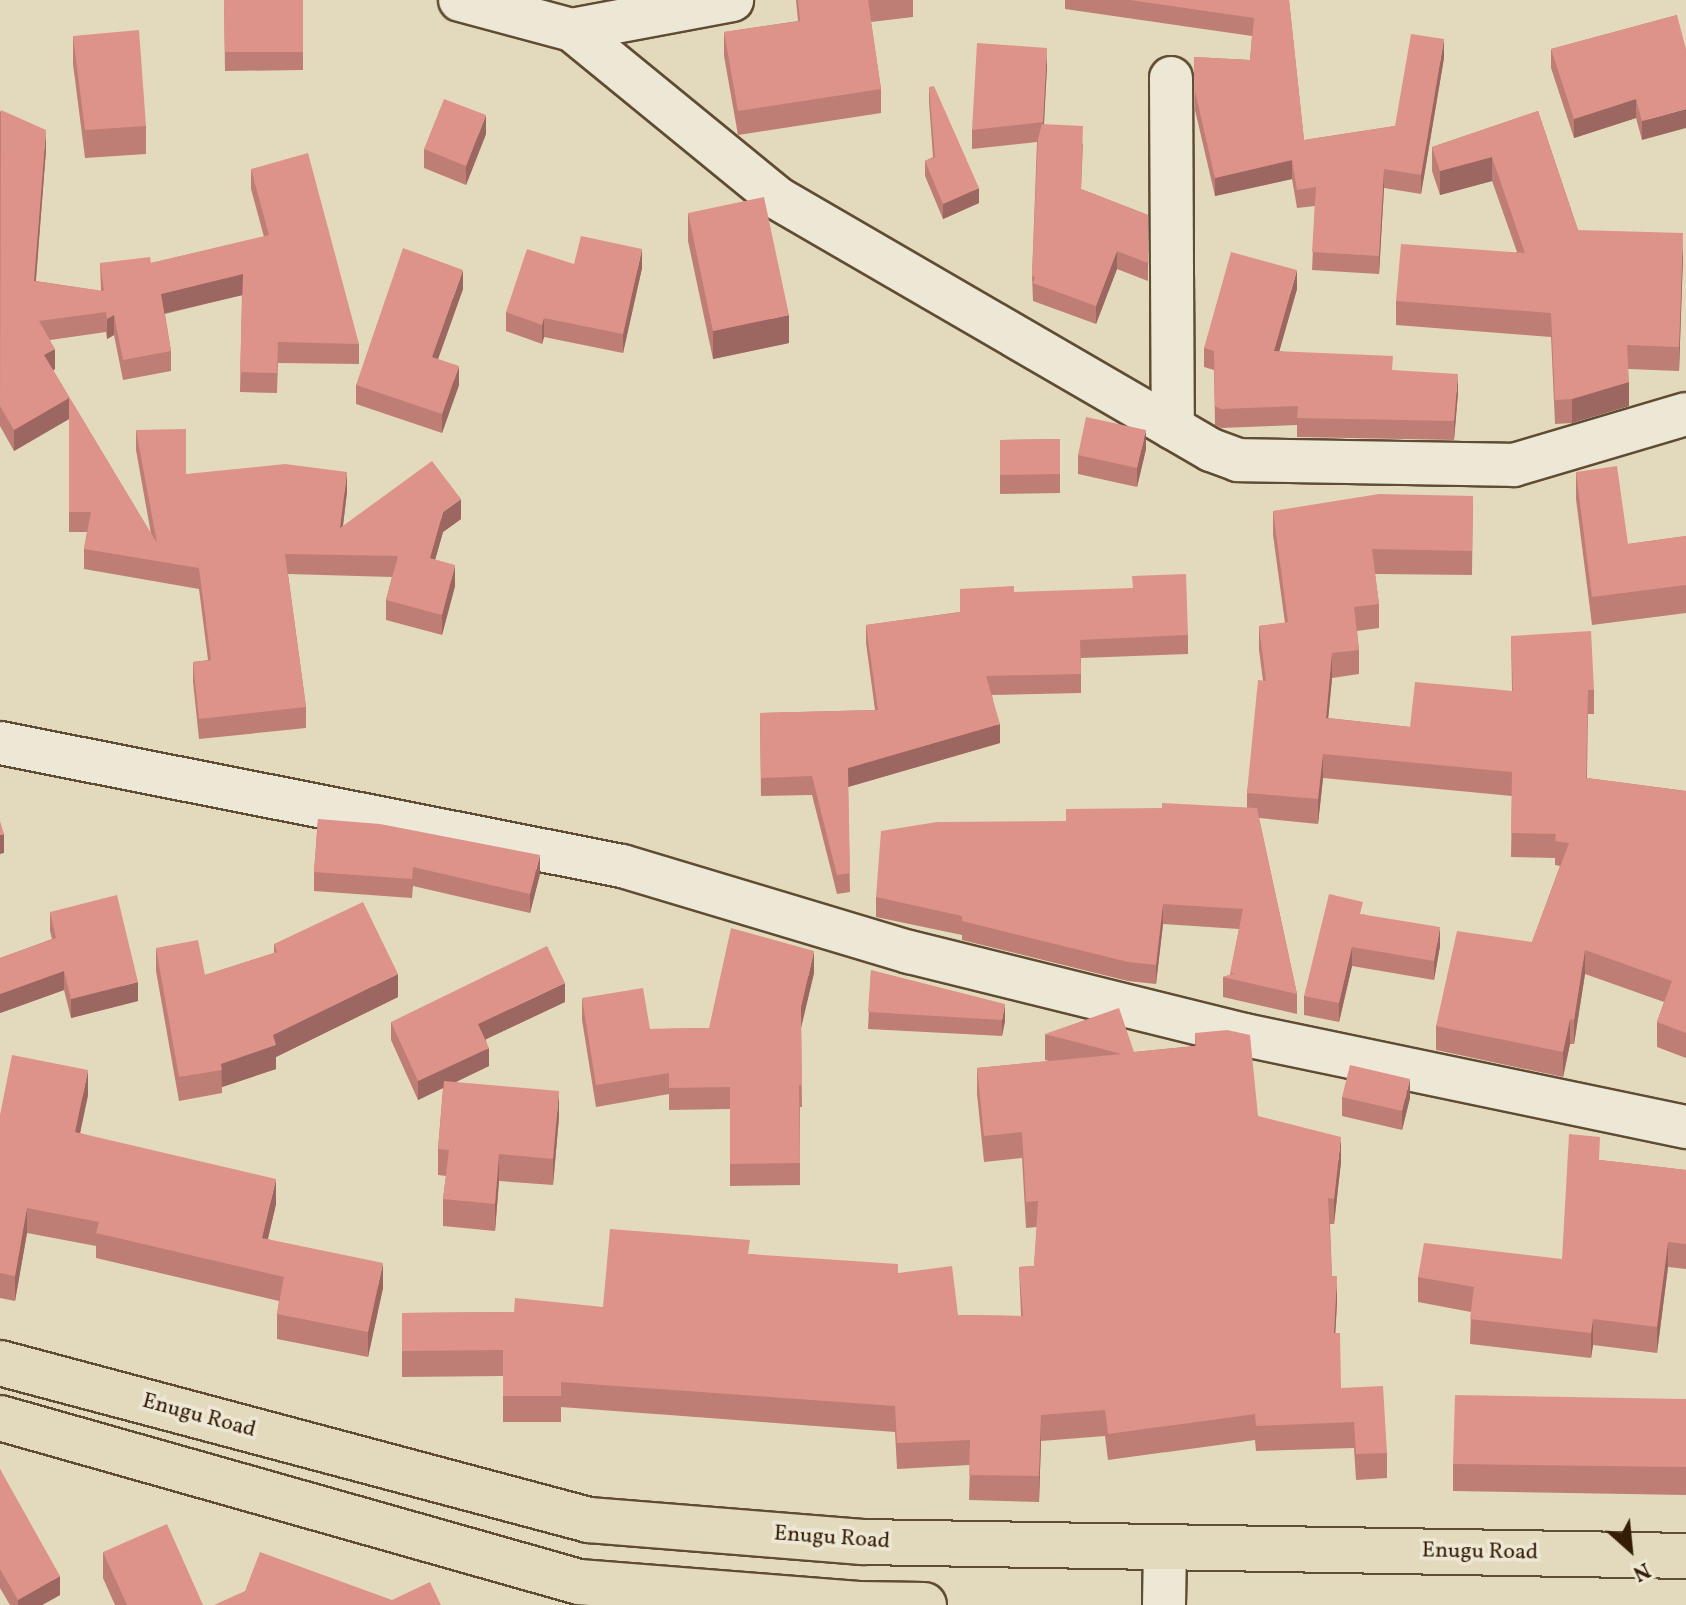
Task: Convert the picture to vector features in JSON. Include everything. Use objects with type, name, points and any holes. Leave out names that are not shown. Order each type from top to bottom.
[{"type":"main road","name":"Enugu Road","points":[[0,1363],[589,1520],[862,1542],[1686,1556]]},
{"type":"main road","points":[[0,1418],[579,1582],[858,1604],[924,1605]]},
{"type":"street","points":[[460,0],[572,30],[777,198],[1211,450],[1238,460],[1514,465],[1686,414]]},
{"type":"street","points":[[572,30],[732,0]]},
{"type":"street","points":[[1171,78],[1173,428]]},
{"type":"street","points":[[0,743],[622,866],[909,952],[1230,1031],[1686,1127]]},
{"type":"street","points":[[1164,1605],[1165,1547]]},
{"type":"building","points":[[224,0],[303,0],[303,52],[225,52]]},
{"type":"building","points":[[798,0],[868,0],[881,89],[738,111],[724,32],[800,21]]},
{"type":"building","points":[[1130,0],[1289,0],[1304,140],[1395,126],[1411,34],[1444,39],[1421,175],[1384,169],[1379,256],[1312,252],[1316,187],[1297,190],[1292,160],[1215,178],[1195,91],[1194,57],[1250,60],[1254,18]]},
{"type":"building","points":[[1677,15],[1686,49],[1686,109],[1642,121],[1636,99],[1574,119],[1551,49]]},
{"type":"building","points":[[139,30],[146,126],[85,130],[73,36]]},
{"type":"building","points":[[977,43],[1047,48],[1043,122],[972,130]]},
{"type":"building","points":[[934,86],[979,188],[943,204],[925,161],[935,157],[929,87]]},
{"type":"building","points":[[444,99],[486,115],[466,166],[424,149]]},
{"type":"building","points":[[1,110],[46,130],[34,281],[104,291],[100,263],[150,257],[151,263],[269,235],[251,169],[308,153],[359,344],[278,342],[277,373],[240,372],[243,274],[161,294],[171,351],[123,360],[114,315],[107,319],[106,312],[39,321],[55,349],[44,355],[157,543],[136,430],[186,429],[186,474],[285,464],[347,472],[340,528],[432,461],[461,499],[443,512],[430,558],[455,565],[442,615],[386,600],[398,556],[285,554],[306,707],[199,719],[193,662],[211,660],[199,568],[84,549],[91,512],[69,512],[69,398],[14,430],[0,406]]},
{"type":"building","points":[[1538,111],[1578,230],[1683,233],[1679,347],[1627,345],[1629,382],[1572,399],[1555,400],[1551,313],[1396,301],[1401,244],[1525,253],[1492,157],[1440,171],[1432,147]]},
{"type":"building","points":[[1042,124],[1083,126],[1081,189],[1148,215],[1148,263],[1117,251],[1096,306],[1033,283],[1038,139]]},
{"type":"building","points":[[764,197],[789,315],[713,331],[688,213]]},
{"type":"building","points":[[581,236],[642,249],[623,334],[544,318],[542,325],[506,312],[527,249],[574,264]]},
{"type":"building","points":[[403,248],[463,270],[432,357],[459,366],[442,414],[356,385]]},
{"type":"building","points":[[1231,252],[1297,270],[1274,351],[1393,356],[1392,370],[1458,374],[1454,421],[1297,418],[1298,406],[1221,409],[1215,406],[1214,351],[1204,348]]},
{"type":"building","points":[[1086,417],[1146,430],[1137,468],[1078,455]]},
{"type":"building","points":[[1060,439],[1060,474],[1000,475],[1000,440]]},
{"type":"building","points":[[1617,466],[1628,544],[1686,536],[1686,585],[1592,597],[1576,472]]},
{"type":"building","points":[[1379,494],[1473,496],[1472,551],[1372,549],[1379,604],[1354,607],[1359,650],[1332,653],[1326,718],[1410,727],[1415,682],[1513,691],[1511,636],[1591,631],[1594,690],[1588,690],[1586,778],[1686,791],[1686,1033],[1657,1022],[1672,981],[1585,950],[1574,1020],[1570,1019],[1563,1052],[1436,1026],[1457,931],[1532,942],[1569,843],[1555,841],[1556,834],[1511,833],[1512,772],[1323,754],[1318,799],[1247,793],[1258,680],[1266,681],[1259,626],[1288,622],[1273,511]]},
{"type":"building","points":[[1186,574],[1188,635],[1080,640],[1081,674],[986,676],[1000,724],[848,768],[850,873],[837,875],[812,776],[761,778],[760,713],[878,710],[866,625],[960,612],[960,589],[1014,586],[1014,592],[1133,588],[1132,576]]},
{"type":"building","points":[[1162,803],[1257,808],[1297,994],[1223,977],[1235,973],[1230,973],[1243,909],[1163,904],[1156,965],[1128,962],[962,921],[962,916],[876,897],[881,831],[937,822],[1066,821],[1066,809],[1162,808]]},
{"type":"building","points":[[318,819],[380,824],[540,855],[530,894],[413,867],[412,879],[314,872]]},
{"type":"building","points":[[1329,894],[1363,902],[1360,914],[1440,927],[1434,961],[1352,947],[1339,1003],[1304,996]]},
{"type":"building","points":[[117,895],[138,982],[71,999],[64,971],[0,994],[0,958],[56,938],[50,912]]},
{"type":"building","points":[[363,902],[398,974],[273,1035],[276,1045],[221,1064],[222,1070],[179,1077],[156,948],[198,940],[205,975],[277,952],[274,944]]},
{"type":"building","points":[[731,928],[814,951],[801,1007],[800,1163],[730,1164],[730,1087],[669,1088],[669,1073],[596,1085],[582,998],[643,988],[650,1029],[709,1028]]},
{"type":"building","points":[[547,946],[565,983],[478,1024],[489,1048],[418,1081],[391,1022]]},
{"type":"building","points":[[871,970],[1005,1004],[1002,1020],[868,1012]]},
{"type":"building","points":[[1119,1008],[1134,1052],[1196,1046],[1195,1033],[1227,1030],[1250,1035],[1258,1116],[1341,1137],[1334,1199],[1328,1198],[1332,1276],[1337,1276],[1334,1333],[1340,1333],[1341,1388],[1383,1386],[1387,1453],[1356,1454],[1354,1422],[1256,1426],[1255,1414],[1108,1434],[1105,1410],[1041,1415],[1039,1476],[969,1475],[970,1440],[897,1443],[895,1406],[561,1382],[561,1396],[503,1396],[503,1350],[402,1351],[402,1313],[514,1312],[515,1298],[603,1307],[610,1229],[750,1240],[748,1254],[898,1264],[898,1273],[952,1266],[958,1315],[1023,1316],[1019,1267],[1034,1266],[1038,1201],[1026,1202],[1022,1132],[984,1136],[977,1068],[1122,1054],[1045,1034]]},
{"type":"building","points":[[12,1055],[88,1070],[75,1132],[276,1179],[262,1238],[383,1263],[368,1332],[277,1314],[284,1277],[96,1233],[99,1222],[27,1208],[15,1276],[0,1273],[0,1115]]},
{"type":"building","points":[[1350,1065],[1410,1079],[1402,1111],[1342,1097]]},
{"type":"building","points":[[444,1081],[559,1091],[553,1159],[499,1154],[495,1204],[443,1199],[449,1150],[438,1149]]},
{"type":"building","points":[[1569,1134],[1600,1137],[1599,1160],[1686,1170],[1686,1244],[1668,1242],[1657,1327],[1593,1319],[1591,1333],[1470,1319],[1474,1287],[1418,1277],[1424,1243],[1562,1259]]},
{"type":"building","points":[[1455,1395],[1686,1399],[1686,1467],[1453,1464]]},
{"type":"building","points":[[0,1469],[60,1576],[18,1600],[0,1569]]},
{"type":"building","points":[[167,1524],[203,1605],[127,1605],[103,1552]]},
{"type":"building","points":[[260,1552],[392,1600],[430,1582],[441,1605],[214,1605],[245,1591]]}]
